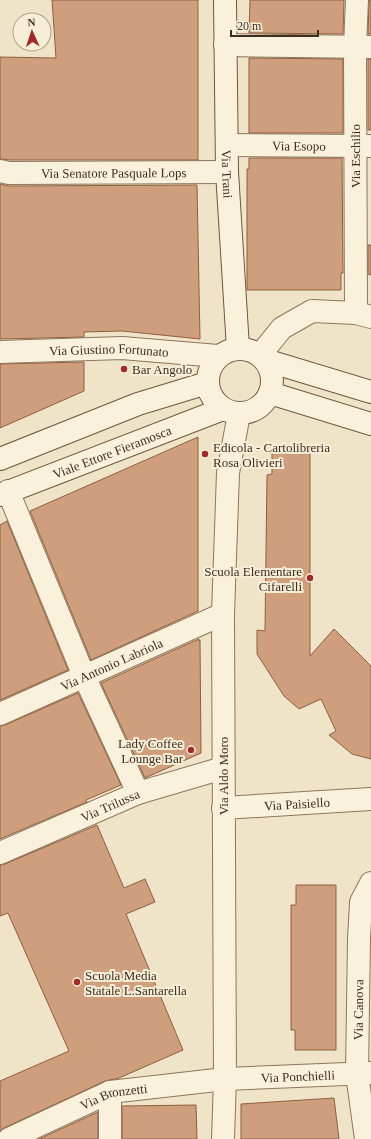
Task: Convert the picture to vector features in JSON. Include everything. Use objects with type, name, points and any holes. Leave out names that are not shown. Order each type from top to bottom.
[{"type":"street","name":"Via Trani","points":[[225,0],[227,172],[238,348]]},
{"type":"street","name":"Via Eschilio","points":[[357,0],[363,46],[363,315]]},
{"type":"street","points":[[225,46],[363,46]]},
{"type":"street","name":"Via Esopo","points":[[227,145],[363,146]]},
{"type":"street","name":"Via Senatore Pasquale Lops","points":[[0,171],[8,173],[227,172]]},
{"type":"street","points":[[262,357],[282,328],[312,311],[363,315]]},
{"type":"street","name":"Via Giustino Fortunato","points":[[0,352],[122,348],[218,356]]},
{"type":"street","points":[[238,348],[253,350],[262,357],[271,370],[272,386],[270,394],[259,408],[231,412],[209,394],[207,383],[209,369],[218,356],[231,349],[238,348]]},
{"type":"street","points":[[262,357],[371,392]]},
{"type":"street","points":[[0,459],[138,404],[207,383]]},
{"type":"street","points":[[270,394],[371,424]]},
{"type":"street","name":"Viale Ettore Fieramosca","points":[[4,493],[231,412]]},
{"type":"street","name":"Via Aldo Moro","points":[[223,1139],[225,1079],[223,614],[231,412]]},
{"type":"street","points":[[4,493],[84,676],[138,793]]},
{"type":"street","name":"Via Antonio Labriola","points":[[0,714],[223,614]]},
{"type":"street","name":"Via Trilussa","points":[[0,853],[138,793],[223,768]]},
{"type":"street","name":"Via Paisiello","points":[[223,808],[371,800]]},
{"type":"street","name":"Via Canova","points":[[366,1139],[364,1074],[365,941],[361,902],[371,883]]},
{"type":"street","name":"Via Ponchielli","points":[[225,1079],[364,1074]]},
{"type":"street","name":"Via Bronzetti","points":[[9,1139],[110,1092],[225,1079]]},
{"type":"street","points":[[110,1092],[110,1139]]},
{"type":"building","points":[[52,0],[198,0],[198,160],[0,159],[0,57],[56,58]]},
{"type":"building","points":[[250,0],[344,0],[343,34],[249,33]]},
{"type":"building","points":[[369,0],[371,0],[371,34],[368,34]]},
{"type":"building","points":[[249,58],[343,59],[343,133],[249,133]]},
{"type":"building","points":[[368,59],[371,59],[371,130],[368,130]]},
{"type":"building","points":[[249,158],[342,158],[343,273],[341,273],[341,290],[247,290],[247,169],[249,169]]},
{"type":"building","points":[[0,184],[9,186],[197,185],[200,339],[122,331],[84,332],[84,337],[0,339]]},
{"type":"building","points":[[368,245],[371,245],[371,275],[368,274]]},
{"type":"building","points":[[84,362],[84,391],[0,428],[0,364]]},
{"type":"building","points":[[198,437],[198,611],[91,660],[30,511]]},
{"type":"building","points":[[272,451],[310,451],[310,656],[334,629],[371,666],[371,759],[352,754],[329,735],[336,731],[321,699],[299,709],[284,696],[257,654],[257,630],[265,631],[267,475],[272,474]]},
{"type":"building","points":[[7,521],[68,670],[0,700],[0,525]]},
{"type":"building","points":[[199,639],[201,753],[145,778],[101,683]]},
{"type":"building","points":[[78,693],[121,785],[86,800],[87,802],[0,839],[0,726]]},
{"type":"building","name":"Scuola Media Statale L.Santarella","points":[[97,825],[124,888],[145,879],[155,902],[126,914],[183,1050],[119,1078],[105,1081],[0,1131],[0,1081],[69,1051],[8,913],[0,916],[0,865]]},
{"type":"building","points":[[296,885],[336,885],[336,1050],[295,1050],[295,1030],[291,1030],[291,905],[296,905]]},
{"type":"building","points":[[334,1098],[339,1139],[241,1139],[241,1104]]},
{"type":"building","points":[[196,1105],[197,1139],[122,1139],[122,1106]]},
{"type":"building","points":[[98,1112],[98,1139],[39,1139]]},
{"type":"place","name":"Bar Angolo","points":[[124,369]]},
{"type":"place","name":"Edicola - Cartolibreria Rosa Olivieri","points":[[205,454]]},
{"type":"place","name":"Scuola Elementare Cifarelli","points":[[310,578]]},
{"type":"place","name":"Lady Coffee Lounge Bar","points":[[191,750]]},
{"type":"place","name":"Scuola Media Statale L.Santarella","points":[[77,982]]}]
